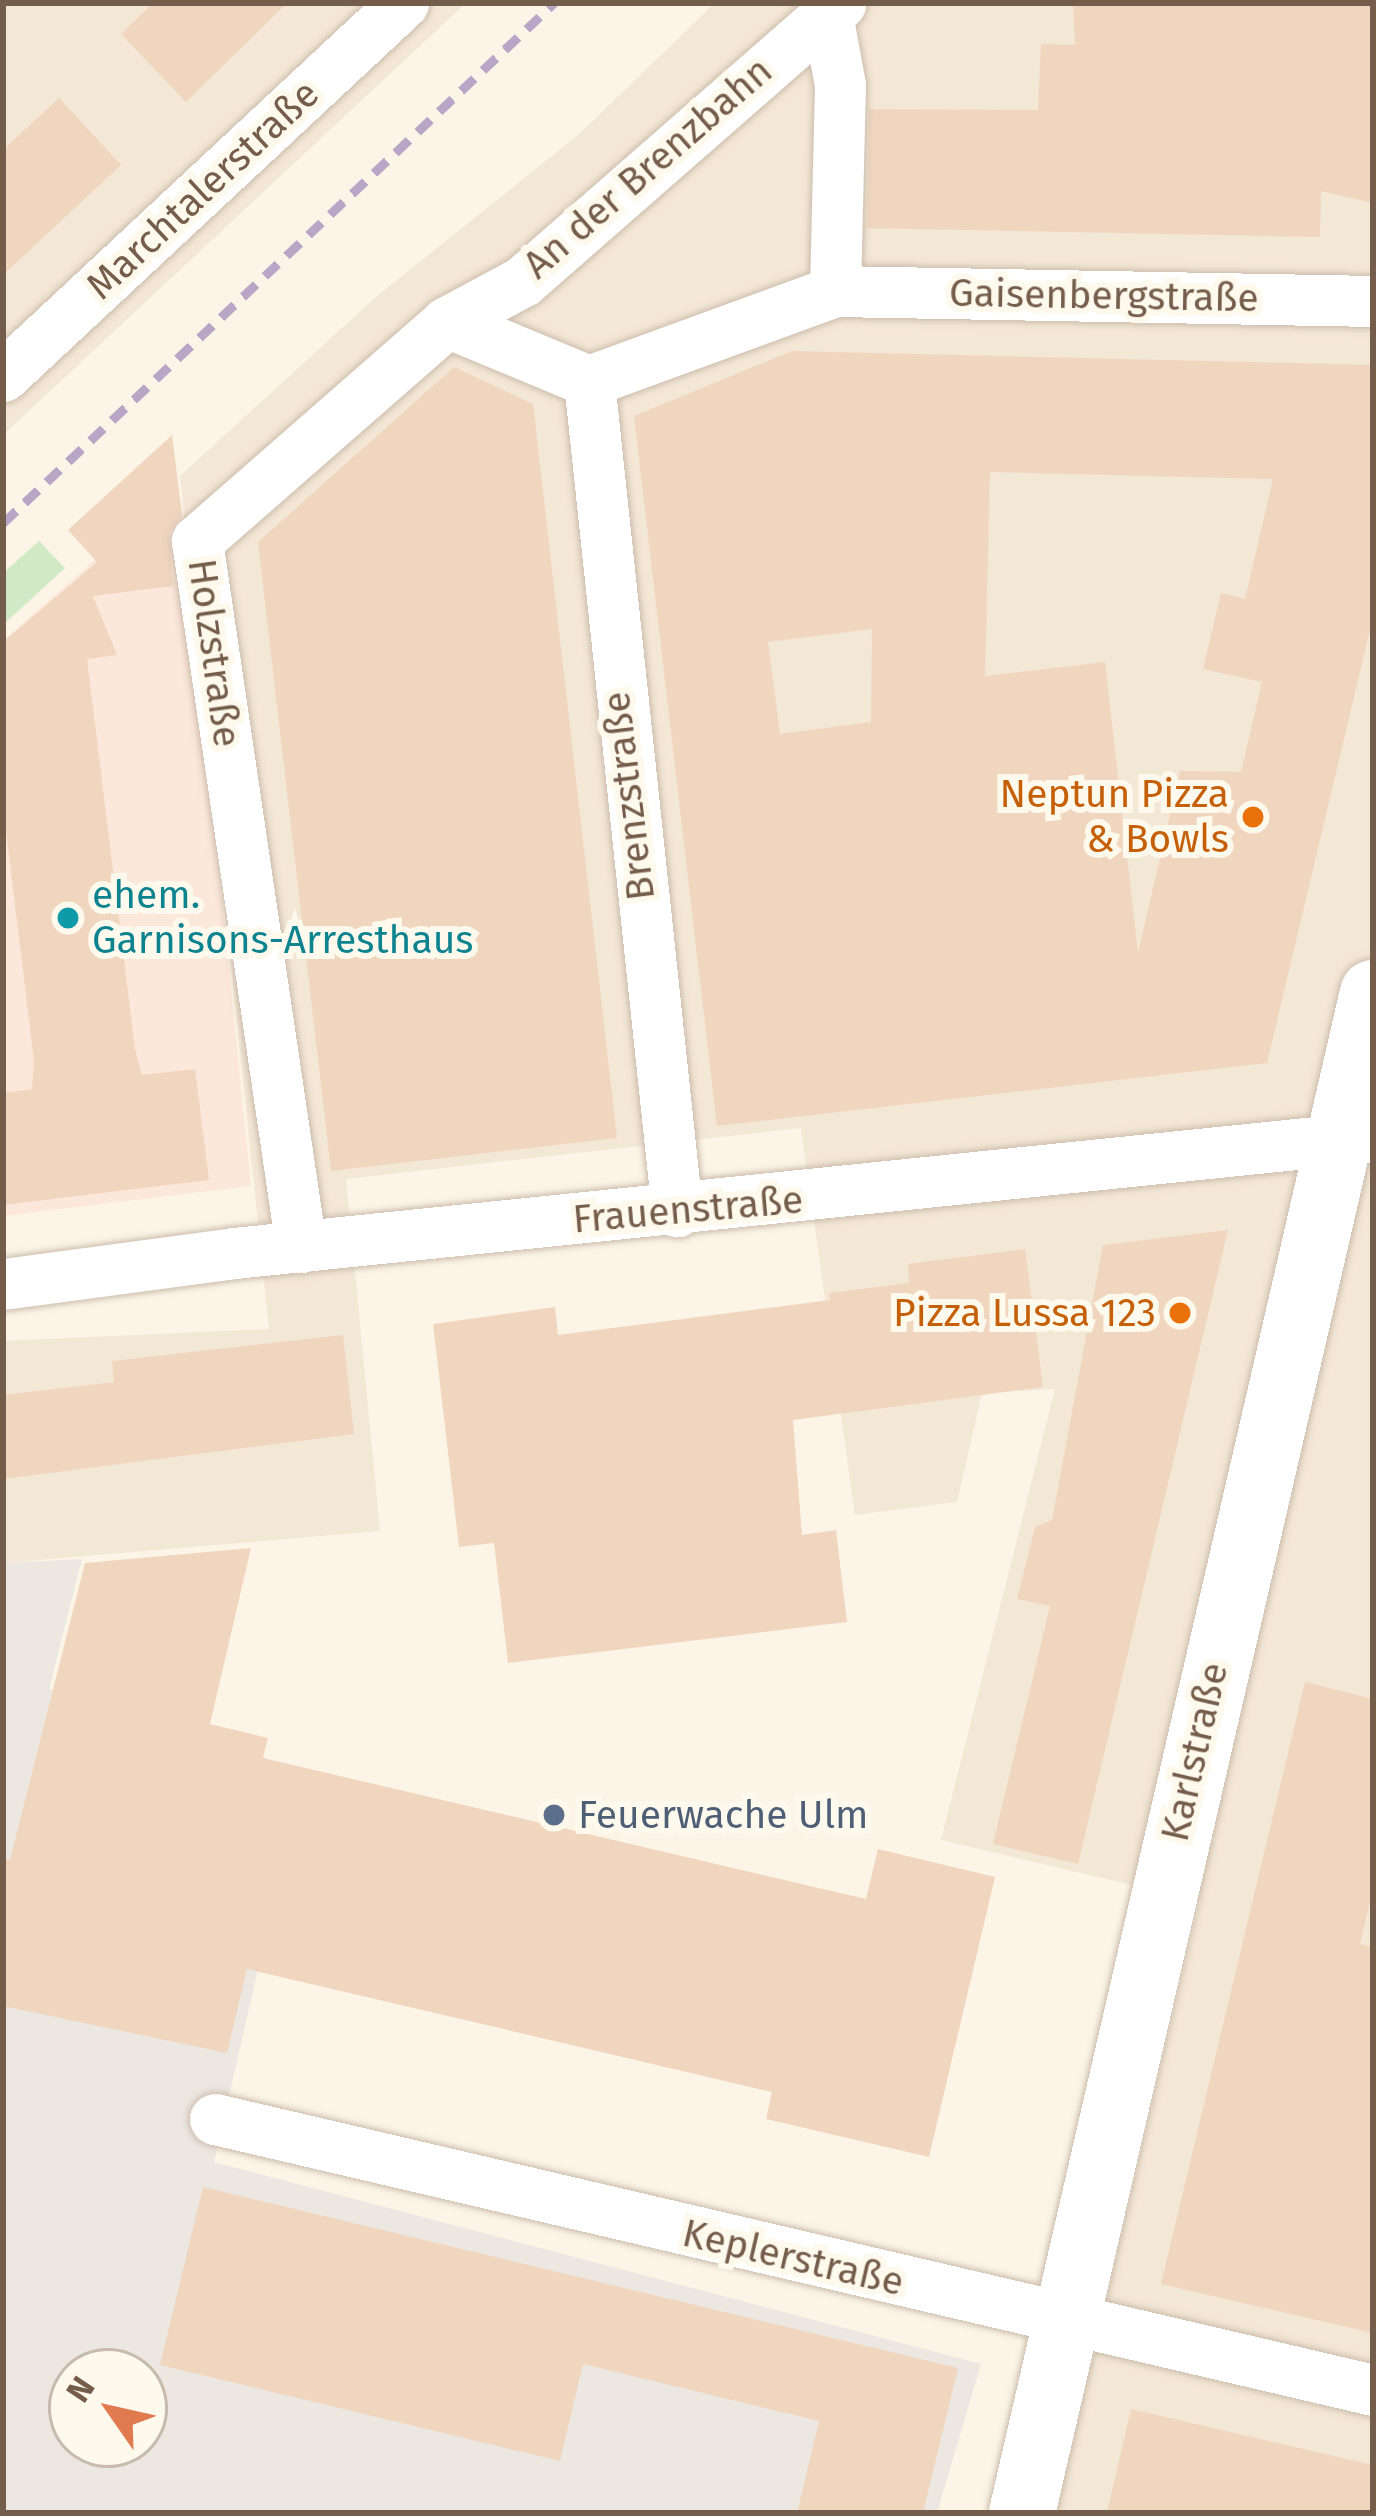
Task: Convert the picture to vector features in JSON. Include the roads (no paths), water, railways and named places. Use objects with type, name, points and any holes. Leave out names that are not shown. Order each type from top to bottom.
[{"type":"main road","name":"Karlstraße","points":[[1022,2513],[1354,1137],[1373,993]]},
{"type":"street","name":"Marchtalerstraße","points":[[3,376],[403,3]]},
{"type":"street","points":[[834,8],[840,85],[835,291]]},
{"type":"street","name":"An der Brenzbahn","points":[[448,322],[523,280],[834,8]]},
{"type":"street","name":"Gaisenbergstraße","points":[[589,381],[835,291],[1373,301]]},
{"type":"street","points":[[448,322],[589,381]]},
{"type":"street","name":"Holzstraße","points":[[301,1247],[197,541],[448,322]]},
{"type":"street","name":"Brenzstraße","points":[[589,381],[676,1210]]},
{"type":"street","name":"Frauenstraße","points":[[3,1284],[301,1247],[1182,1160],[1354,1137]]},
{"type":"street","name":"Keplerstraße","points":[[215,2119],[1373,2390]]},
{"type":"railway","points":[[3,523],[554,3]]},
{"type":"place","name":"Neptun Pizza & Bowls","points":[[1253,817]]},
{"type":"place","name":"ehem. Garnisons-Arresthaus","points":[[68,918]]},
{"type":"place","name":"Pizza Lussa 123","points":[[1180,1313]]},
{"type":"place","name":"Feuerwache Ulm","points":[[554,1815]]}]
